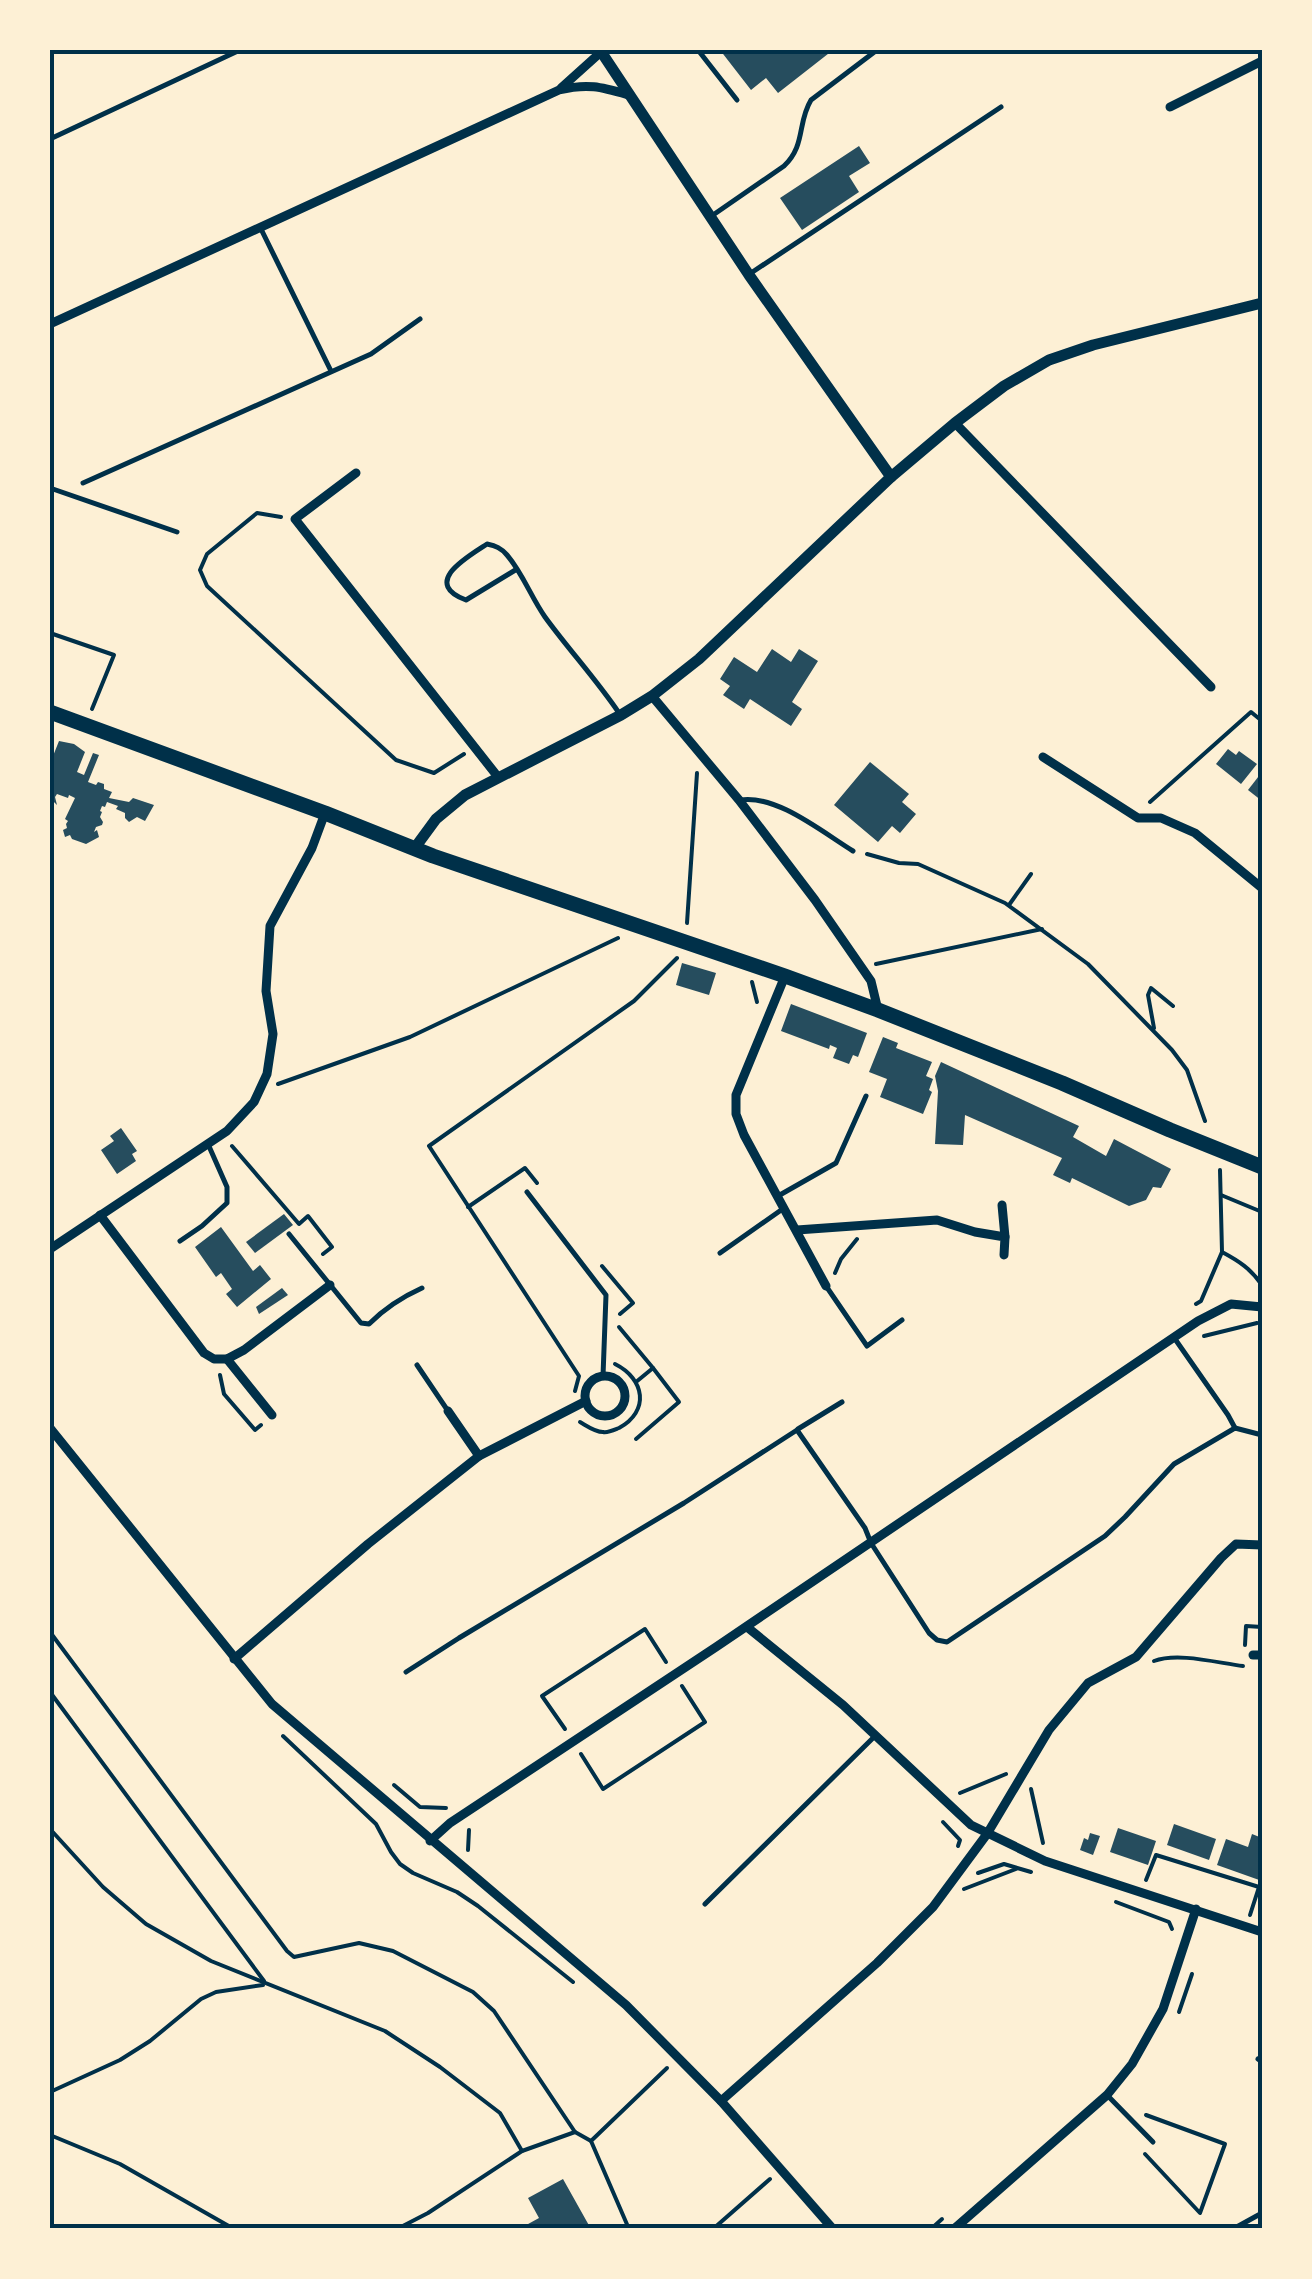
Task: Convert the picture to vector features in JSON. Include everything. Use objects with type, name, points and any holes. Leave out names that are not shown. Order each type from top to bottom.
[{"type":"main road","points":[[50,712],[414,848],[878,1010],[1262,1167]]},
{"type":"street","points":[[559,90],[601,51],[749,275],[891,477]]},
{"type":"street","points":[[1170,107],[1262,60]]},
{"type":"street","points":[[50,324],[559,90],[583,84],[630,96]]},
{"type":"street","points":[[414,848],[436,819],[465,795],[652,696],[699,658],[891,477],[1004,386],[1048,360],[1093,345],[1262,303]]},
{"type":"street","points":[[954,424],[1211,687]]},
{"type":"street","points":[[356,473],[295,519],[498,776]]},
{"type":"street","points":[[652,696],[702,765],[739,800],[814,900],[871,981],[878,1010]]},
{"type":"street","points":[[1043,757],[1135,816],[1161,818],[1195,832],[1262,888]]},
{"type":"street","points":[[50,1249],[228,1131],[254,1102],[267,1074],[273,1034],[266,991],[270,926],[312,848],[325,814]]},
{"type":"street","points":[[785,976],[736,1095],[736,1114],[826,1286]]},
{"type":"street","points":[[1002,1205],[1004,1255]]},
{"type":"street","points":[[100,1216],[204,1353],[214,1359],[227,1359],[244,1350],[330,1284]]},
{"type":"street","points":[[797,1230],[937,1220],[1005,1237]]},
{"type":"street","points":[[430,1841],[450,1823],[1198,1321],[1232,1304],[1262,1307]]},
{"type":"street","points":[[227,1359],[272,1415]]},
{"type":"street","points":[[603,1376],[615,1379],[624,1389],[621,1408],[611,1415],[598,1415],[586,1401],[587,1388],[603,1376]]},
{"type":"street","points":[[234,1658],[479,1456],[586,1401]]},
{"type":"street","points":[[448,1411],[479,1456]]},
{"type":"street","points":[[50,1428],[272,1704],[626,2005],[721,2101],[833,2229]]},
{"type":"street","points":[[721,2101],[877,1963],[933,1907],[987,1834],[1049,1730],[1088,1683],[1136,1656],[1236,1544],[1262,1545]]},
{"type":"street","points":[[746,1627],[843,1706],[971,1825],[1045,1860],[1262,1932]]},
{"type":"street","points":[[954,2229],[1107,2095],[1132,2064],[1163,2009],[1196,1909]]},
{"type":"lane","points":[[50,139],[240,50]]},
{"type":"lane","points":[[601,51],[619,50]]},
{"type":"lane","points":[[698,50],[736,100]]},
{"type":"lane","points":[[710,216],[784,166],[799,148],[806,109],[812,100],[877,50]]},
{"type":"lane","points":[[749,275],[1001,107]]},
{"type":"lane","points":[[260,227],[332,371]]},
{"type":"lane","points":[[83,484],[371,354],[420,319]]},
{"type":"lane","points":[[50,488],[177,532]]},
{"type":"lane","points":[[517,570],[466,600],[448,590],[447,582],[455,564],[487,544],[504,552],[517,570],[546,618],[621,715]]},
{"type":"lane","points":[[739,800],[760,800],[782,807],[853,851]]},
{"type":"lane","points":[[778,1196],[836,1163],[866,1096]]},
{"type":"lane","points":[[180,1241],[227,1203],[227,1187],[208,1144]]},
{"type":"lane","points":[[527,1192],[606,1295],[603,1376]]},
{"type":"lane","points":[[720,1253],[784,1208]]},
{"type":"lane","points":[[289,1234],[361,1322],[369,1324],[403,1296],[422,1288]]},
{"type":"lane","points":[[826,1286],[867,1346],[902,1320]]},
{"type":"lane","points":[[1174,1337],[1235,1428]]},
{"type":"lane","points":[[417,1365],[448,1411]]},
{"type":"lane","points":[[406,1672],[842,1402]]},
{"type":"lane","points":[[798,1430],[865,1528],[929,1633],[946,1642],[1105,1536],[1174,1464],[1235,1428],[1262,1435]]},
{"type":"lane","points":[[705,1904],[875,1736]]},
{"type":"lane","points":[[1107,2095],[1153,2142]]},
{"type":"lane","points":[[1234,2229],[1262,2213]]},
{"type":"path","points":[[295,519],[257,514],[207,554],[200,570],[207,586],[396,760],[434,773],[476,747]]},
{"type":"path","points":[[50,632],[114,655],[90,714]]},
{"type":"path","points":[[1135,816],[1251,712],[1262,722]]},
{"type":"path","points":[[686,922],[702,765]]},
{"type":"path","points":[[853,851],[918,864],[1009,905],[1088,964],[1188,1070],[1204,1121]]},
{"type":"path","points":[[1009,905],[1031,874]]},
{"type":"path","points":[[871,964],[1042,929]]},
{"type":"path","points":[[276,1086],[410,1037],[618,938]]},
{"type":"path","points":[[572,1399],[579,1376],[429,1146],[634,1000],[677,958]]},
{"type":"path","points":[[1155,1032],[1148,995],[1152,988],[1174,1006]]},
{"type":"path","points":[[232,1146],[300,1224],[308,1216],[332,1247],[319,1257]]},
{"type":"path","points":[[468,1207],[525,1168],[537,1183]]},
{"type":"path","points":[[1220,1170],[1222,1252],[1254,1272],[1262,1285]]},
{"type":"path","points":[[1221,1196],[1262,1212]]},
{"type":"path","points":[[612,1334],[613,1319],[679,1402],[636,1439]]},
{"type":"path","points":[[574,1423],[581,1422],[604,1433],[633,1417],[640,1405],[636,1382],[625,1369],[612,1363]]},
{"type":"path","points":[[636,1382],[653,1368]]},
{"type":"path","points":[[556,1736],[565,1729],[542,1696],[644,1629],[666,1662]]},
{"type":"path","points":[[50,1632],[294,1957],[359,1943],[394,1951],[473,1992],[494,2011],[575,2132],[591,2142],[628,2229]]},
{"type":"path","points":[[1144,1664],[1160,1658],[1180,1658],[1244,1666]]},
{"type":"path","points":[[580,1754],[603,1789],[705,1722],[682,1686]]},
{"type":"path","points":[[50,1692],[267,1984]]},
{"type":"path","points":[[955,1795],[1015,1770]]},
{"type":"path","points":[[391,1783],[420,1807],[448,1808],[456,1804]]},
{"type":"path","points":[[1023,1796],[1030,1784],[1044,1848],[1030,1842]]},
{"type":"path","points":[[936,1814],[960,1840],[955,1855]]},
{"type":"path","points":[[468,1852],[470,1826]]},
{"type":"path","points":[[50,1829],[103,1888],[146,1924],[211,1961],[385,2031],[500,2113],[522,2150]]},
{"type":"path","points":[[1146,1880],[1156,1854],[1259,1887],[1250,1915],[1262,1918]]},
{"type":"path","points":[[958,1897],[977,1874],[1004,1864],[1036,1874]]},
{"type":"path","points":[[1104,1898],[1169,1922],[1173,1931]]},
{"type":"path","points":[[1176,2020],[1195,1964]]},
{"type":"path","points":[[50,2092],[120,2060],[201,1999],[216,1992],[267,1984]]},
{"type":"path","points":[[591,2142],[679,2056]]},
{"type":"path","points":[[1138,2147],[1200,2214],[1225,2144],[1143,2114]]},
{"type":"path","points":[[397,2229],[428,2213],[522,2150],[575,2132]]},
{"type":"path","points":[[50,2136],[120,2164],[234,2229]]},
{"type":"path","points":[[713,2229],[780,2169]]},
{"type":"building","points":[[720,50],[833,50],[778,93],[766,78],[751,90]]},
{"type":"building","points":[[859,146],[870,163],[849,176],[859,192],[802,230],[780,198]]},
{"type":"building","points":[[772,649],[791,662],[799,649],[818,661],[792,702],[802,709],[791,726],[750,699],[744,709],[723,695],[730,686],[720,679],[734,657],[757,672]]},
{"type":"building","points":[[59,741],[74,744],[85,752],[77,772],[84,775],[93,753],[99,755],[88,782],[104,784],[104,789],[112,792],[109,798],[129,802],[133,798],[154,805],[145,821],[137,817],[129,822],[125,813],[116,809],[118,806],[107,802],[100,811],[102,825],[94,832],[97,830],[99,837],[86,844],[70,835],[65,837],[65,819],[75,798],[57,794],[57,805],[50,798],[50,755],[53,756]]},
{"type":"building","points":[[1228,749],[1236,755],[1239,751],[1257,764],[1241,784],[1216,764]]},
{"type":"building","points":[[870,762],[909,794],[902,802],[916,814],[900,833],[892,826],[878,842],[834,805]]},
{"type":"building","points":[[1262,772],[1262,801],[1248,790]]},
{"type":"building","points":[[682,963],[716,973],[709,995],[676,985]]},
{"type":"building","points":[[791,1004],[867,1033],[858,1057],[853,1055],[849,1064],[833,1058],[837,1048],[830,1045],[829,1049],[781,1031]]},
{"type":"building","points":[[883,1037],[898,1043],[896,1048],[932,1062],[926,1076],[933,1079],[929,1090],[932,1092],[923,1114],[880,1097],[887,1079],[869,1072]]},
{"type":"building","points":[[941,1062],[1079,1126],[1073,1137],[1106,1156],[1114,1139],[1171,1169],[1161,1188],[1153,1187],[1146,1200],[1129,1206],[1072,1178],[1070,1183],[1053,1175],[1062,1158],[965,1115],[963,1145],[935,1144],[935,1076]]},
{"type":"building","points":[[121,1128],[137,1151],[132,1154],[136,1161],[117,1174],[101,1150],[114,1141],[110,1136]]},
{"type":"building","points":[[284,1214],[293,1225],[255,1253],[246,1242]]},
{"type":"building","points":[[221,1227],[253,1271],[260,1265],[271,1279],[237,1307],[226,1294],[232,1289],[221,1273],[216,1277],[195,1247]]},
{"type":"building","points":[[282,1288],[288,1295],[259,1314],[256,1307]]},
{"type":"building","points":[[1174,1824],[1216,1839],[1209,1860],[1167,1845]]},
{"type":"building","points":[[1118,1828],[1156,1841],[1148,1865],[1110,1852]]},
{"type":"building","points":[[1090,1833],[1100,1836],[1093,1855],[1080,1850]]},
{"type":"building","points":[[1252,1834],[1262,1838],[1262,1881],[1217,1865],[1226,1839],[1248,1847]]},
{"type":"building","points":[[563,2179],[591,2229],[519,2229],[539,2218],[528,2198]]}]
